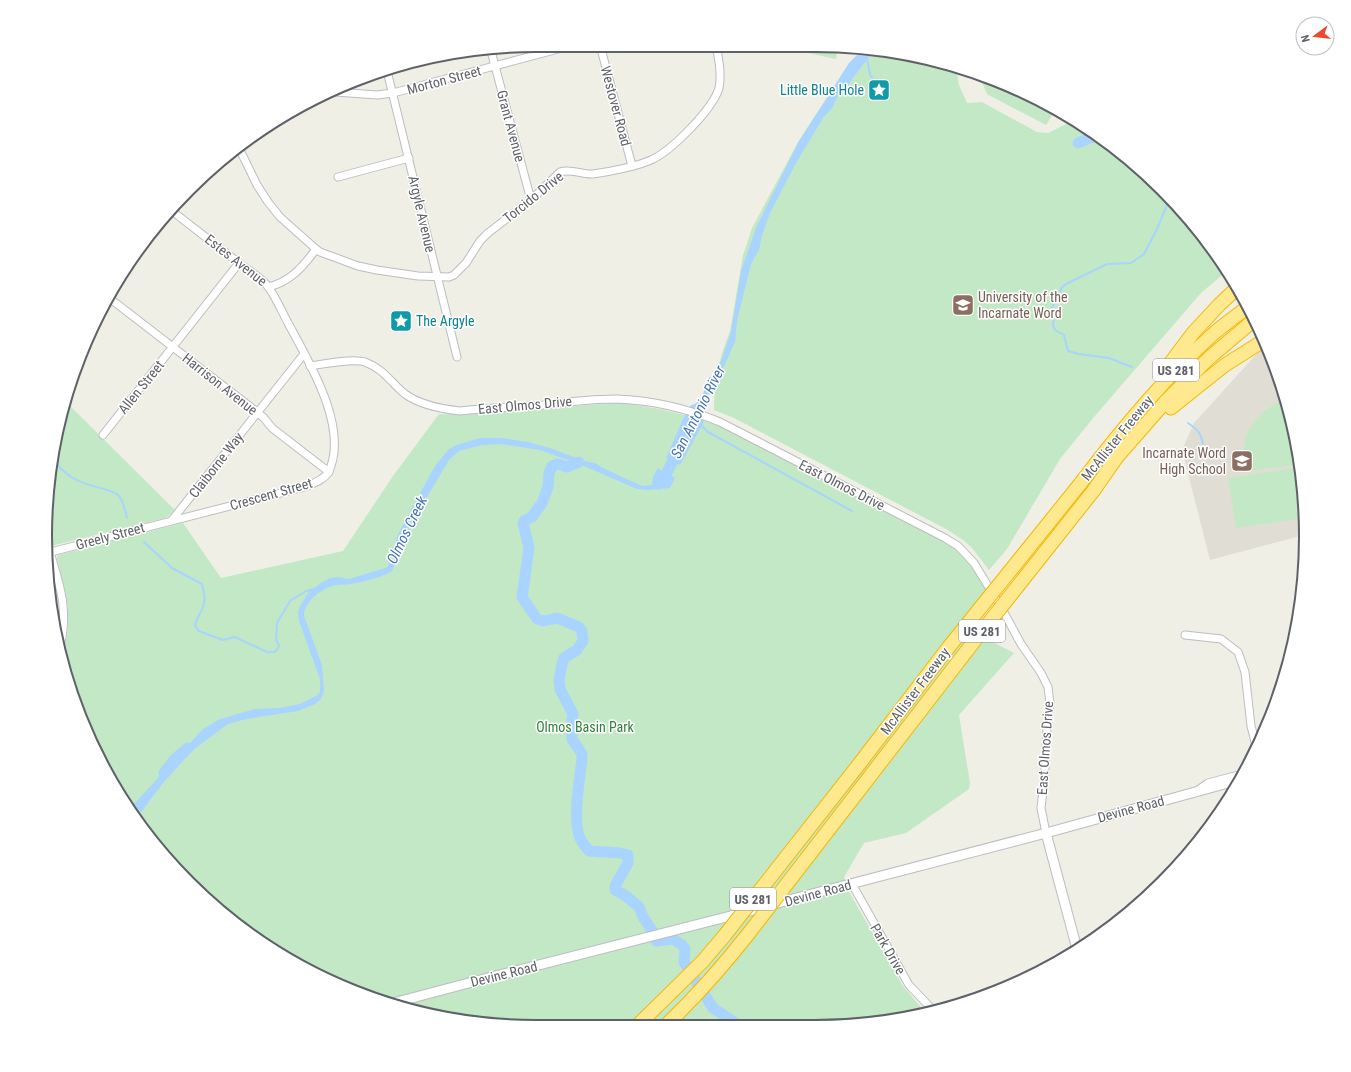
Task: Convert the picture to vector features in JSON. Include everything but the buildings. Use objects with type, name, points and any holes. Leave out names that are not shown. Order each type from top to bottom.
[{"type":"highway","points":[[1113,441],[1193,333],[1233,292]]},
{"type":"highway","name":"McAllister Freeway","points":[[643,1020],[703,961],[725,935],[948,648],[1149,397],[1212,334],[1243,311]]},
{"type":"highway","name":"McAllister Freeway","points":[[671,1020],[740,945],[979,635],[1094,490],[1117,458],[1166,401],[1209,358],[1250,324]]},
{"type":"highway","points":[[1134,438],[1201,383],[1225,365],[1259,344]]},
{"type":"street","name":"Morton Street","points":[[343,93],[377,95],[393,93],[547,52]]},
{"type":"street","name":"Westover Road","points":[[602,52],[632,166]]},
{"type":"street","name":"Torcido Drive","points":[[241,152],[257,185],[268,202],[280,217],[316,249],[343,261],[377,270],[418,276],[449,277],[460,270],[476,249],[480,241],[488,233],[531,200],[560,172],[565,170],[592,174],[632,166],[654,159],[667,150],[707,111],[713,101],[719,88],[719,62],[717,52]]},
{"type":"street","name":"Grant Avenue","points":[[492,54],[531,200]]},
{"type":"street","name":"Argyle Avenue","points":[[388,75],[457,357]]},
{"type":"street","points":[[338,177],[409,158]]},
{"type":"street","name":"Estes Avenue","points":[[175,214],[268,287],[285,282],[295,274],[316,249]]},
{"type":"street","name":"Allen Street","points":[[103,435],[239,263]]},
{"type":"street","points":[[268,287],[304,354]]},
{"type":"street","name":"Harrison Avenue","points":[[113,301],[257,412],[272,428],[329,472]]},
{"type":"street","name":"Crescent Street","points":[[172,520],[304,487],[323,478],[329,472],[333,455],[333,425],[325,398],[304,354]]},
{"type":"street","name":"Claiborne Way","points":[[172,520],[304,354]]},
{"type":"street","name":"East Olmos Drive","points":[[310,366],[355,360],[366,362],[387,375],[405,394],[414,399],[441,408],[455,410],[609,399],[636,400],[702,415],[720,422],[958,546],[974,563],[1001,607],[1021,644],[1048,686],[1050,703],[1041,808],[1046,833],[1075,943]]},
{"type":"street","name":"Greely Street","points":[[52,551],[172,520]]},
{"type":"street","points":[[53,564],[61,590],[64,607],[62,634]]},
{"type":"street","points":[[1185,635],[1221,639],[1238,652],[1245,672],[1251,726],[1254,738]]},
{"type":"street","name":"Devine Road","points":[[1196,792],[1208,783],[1235,776]]},
{"type":"street","name":"Devine Road","points":[[402,1001],[1046,833],[1231,782]]},
{"type":"street","name":"Park Drive","points":[[852,884],[909,985],[929,1006]]},
{"type":"shaded area","name":"Incarnate Word High School","points":[[1261,349],[1283,411],[1290,442],[1298,504],[1299,536],[1210,560],[1182,450],[1194,423]]},
{"type":"green space","points":[[803,52],[837,53],[836,59]]},
{"type":"green space","name":"University of the Incarnate Word","points":[[862,54],[909,61],[957,73],[959,85],[967,103],[982,102],[1037,132],[1048,133],[1067,123],[1110,152],[1134,172],[1179,217],[1199,241],[1222,275],[1201,293],[1094,417],[1060,459],[1007,549],[989,570],[972,548],[946,529],[734,418],[714,410],[715,379],[730,331],[743,255],[752,228],[798,142],[816,114]]},
{"type":"green space","points":[[982,82],[1029,102],[1053,115],[1046,125],[987,94]]},
{"type":"green space","points":[[1280,402],[1290,442],[1294,464],[1246,471],[1244,447],[1246,436],[1256,418]]},
{"type":"green space","name":"Olmos Basin Park","points":[[616,403],[670,411],[723,428],[941,539],[957,551],[969,563],[988,594],[962,626],[1014,653],[959,715],[970,783],[969,789],[906,833],[864,843],[844,877],[848,890],[903,986],[922,1008],[878,1016],[815,1020],[536,1020],[473,1016],[411,1004],[351,983],[322,970],[294,955],[241,920],[217,900],[172,855],[152,831],[134,805],[102,750],[89,721],[68,661],[65,647],[68,630],[68,608],[57,558],[58,555],[183,523],[221,578],[343,551],[393,476],[439,414],[461,415]]},
{"type":"green space","points":[[70,406],[176,511],[165,518],[52,546],[53,504],[56,473],[61,442]]},
{"type":"green space","points":[[1294,468],[1298,519],[1236,528],[1228,478]]},
{"type":"water","points":[[859,54],[871,55],[844,91],[836,99],[833,107],[823,118],[796,163],[770,213],[762,235],[759,250],[751,264],[737,321],[735,342],[720,375],[712,381],[703,424],[680,465],[666,458],[683,419],[691,405],[695,404],[701,398],[707,379],[717,373],[731,332],[741,271],[756,228],[798,143],[849,63]]},
{"type":"water","points":[[480,438],[501,438],[528,442],[550,448],[584,461],[595,463],[642,486],[652,485],[653,477],[658,468],[675,478],[670,488],[648,490],[637,489],[584,466],[540,450],[501,444],[482,445],[459,451],[449,460],[411,524],[392,571],[367,581],[334,585],[314,597],[307,606],[304,616],[322,665],[324,691],[321,699],[315,704],[298,711],[246,719],[228,724],[193,750],[163,783],[140,813],[134,805],[135,803],[203,729],[220,719],[255,709],[280,708],[300,704],[316,696],[320,692],[320,679],[299,621],[298,612],[300,606],[309,592],[330,578],[338,577],[349,579],[388,566],[398,534],[435,466],[449,449]]},
{"type":"waterway","points":[[867,59],[870,74],[879,90]]},
{"type":"waterway","points":[[1078,143],[1090,138]]},
{"type":"waterway","points":[[1132,367],[1109,358],[1068,351],[1064,335],[1055,330],[1053,326],[1054,316],[1052,308],[1062,287],[1066,284],[1107,264],[1131,263],[1144,254],[1167,205]]},
{"type":"waterway","points":[[1188,423],[1198,432],[1203,444]]},
{"type":"waterway","points":[[701,425],[708,432],[852,511]]},
{"type":"waterway","name":"San Antonio River","points":[[659,484],[662,482],[679,449]]},
{"type":"waterway","name":"San Antonio River","points":[[579,462],[567,467],[558,464],[552,466],[549,473],[548,487],[542,503],[532,517],[525,520],[523,523],[529,548],[522,597],[537,619],[544,621],[557,618],[579,627],[582,631],[583,641],[577,650],[564,658],[559,680],[560,689],[573,714],[571,730],[572,739],[582,754],[577,799],[578,830],[581,840],[589,851],[628,855],[628,863],[615,886],[615,890],[626,896],[639,907],[643,917],[653,932]]},
{"type":"waterway","points":[[57,464],[74,479],[118,495],[123,503],[127,518]]},
{"type":"waterway","points":[[144,542],[172,568],[202,584],[204,604],[195,626],[199,631],[223,640],[235,637],[267,652],[275,652],[279,646],[276,639],[277,623],[290,601],[306,591],[314,589]]},
{"type":"waterway","name":"Olmos Creek","points":[[164,773],[175,759],[188,748]]},
{"type":"waterway","name":"San Antonio River","points":[[656,941],[673,939],[682,945],[685,949],[684,962],[713,1008],[731,1020]]},
{"type":"place","name":"Little Blue Hole","points":[[879,90]]},
{"type":"place","name":"University of the Incarnate Word","points":[[963,305]]},
{"type":"place","name":"The Argyle","points":[[401,321]]},
{"type":"place","name":"Incarnate Word High School","points":[[1242,461]]}]
